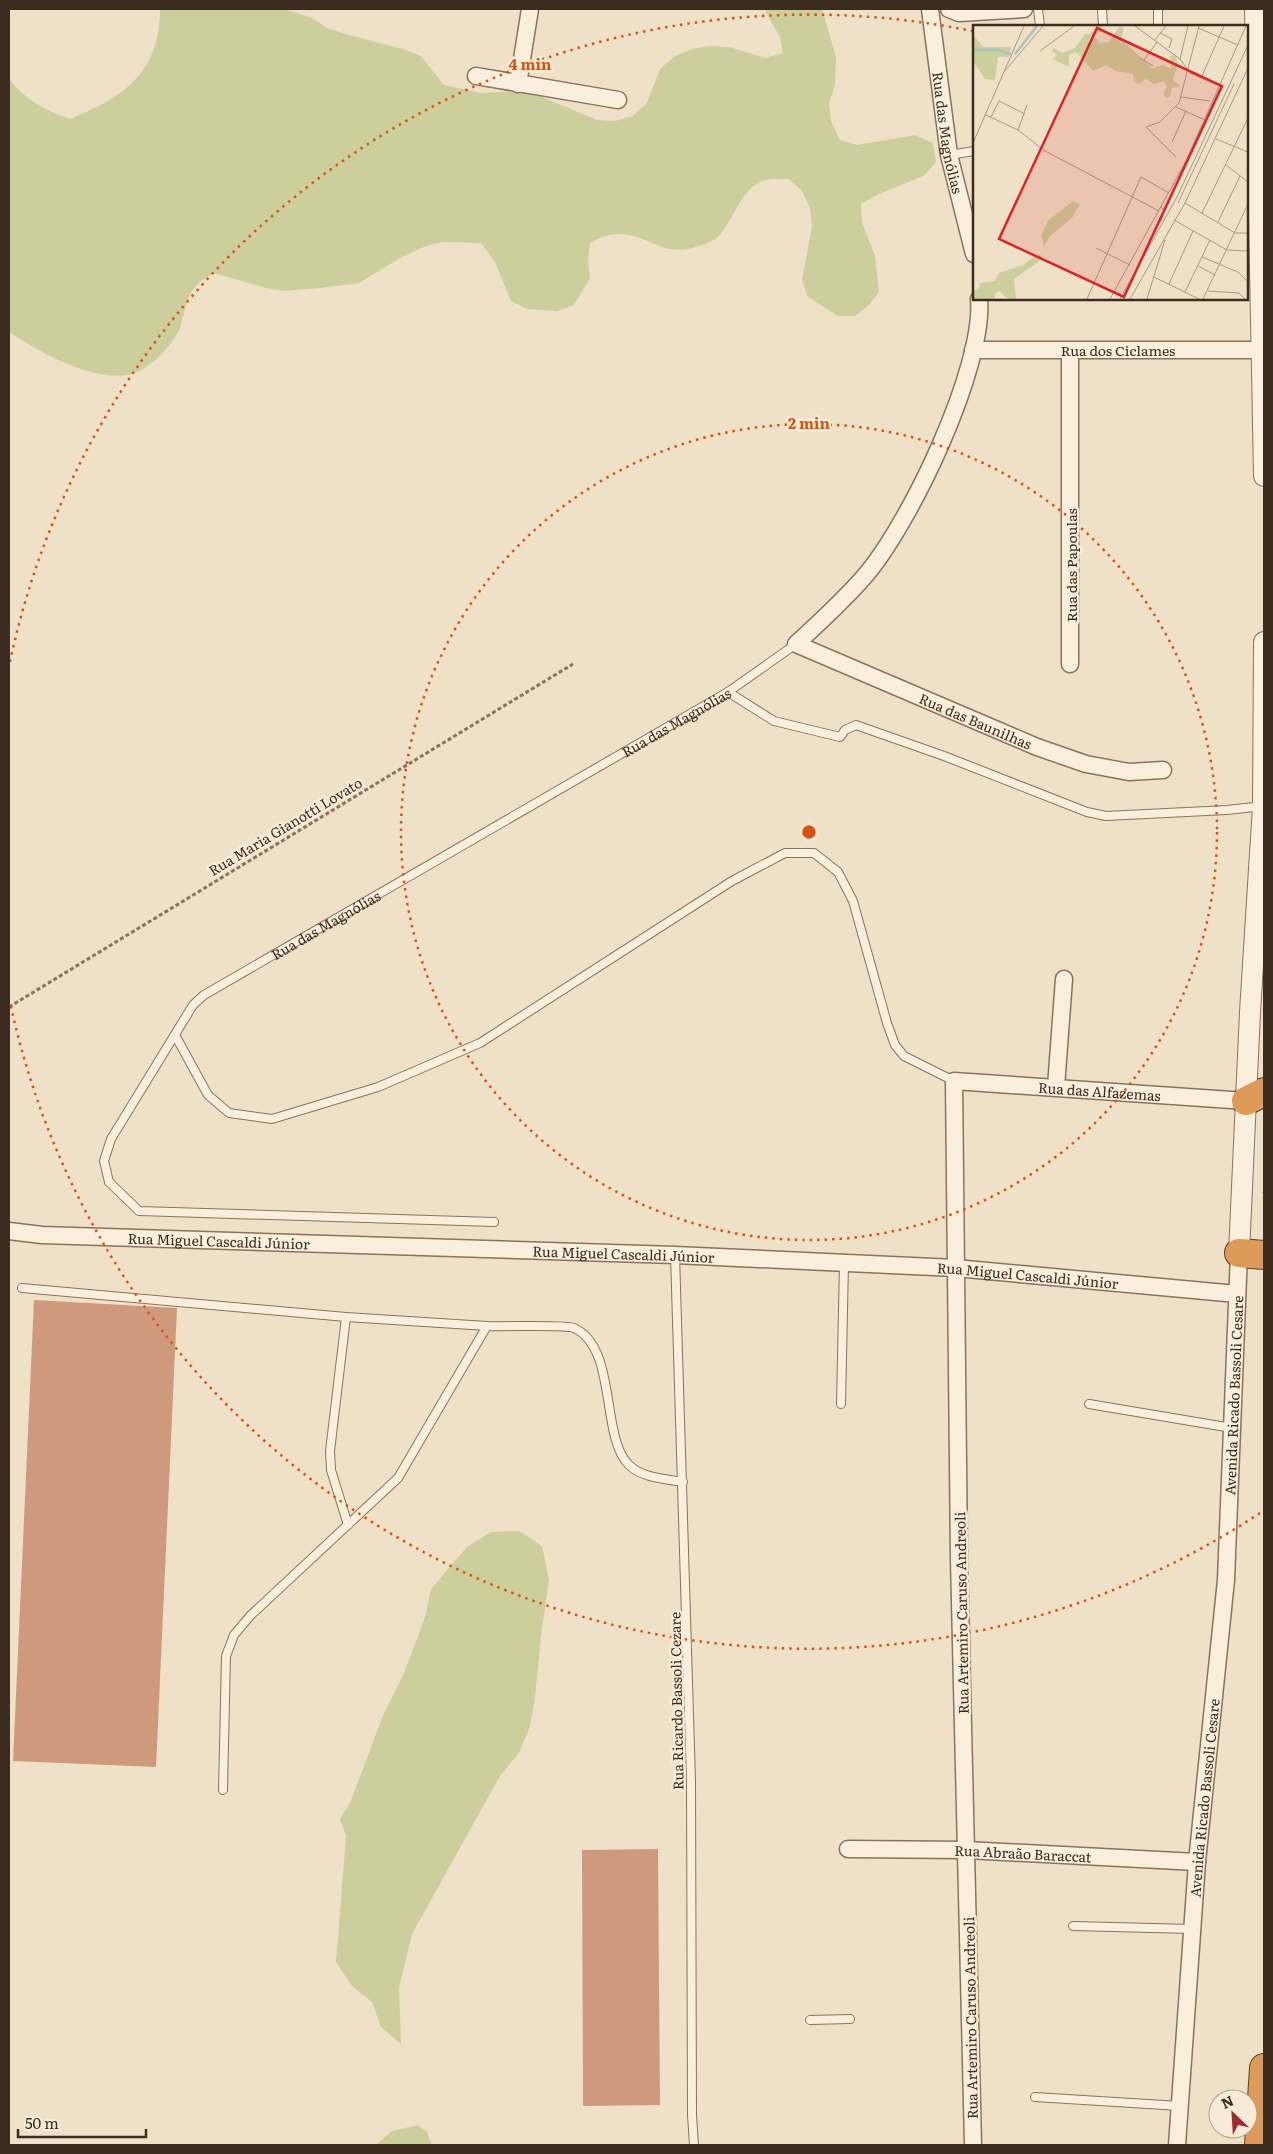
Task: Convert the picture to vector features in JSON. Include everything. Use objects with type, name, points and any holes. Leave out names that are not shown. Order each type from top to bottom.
[{"type":"highway","points":[[1259,2145],[1264,2068]]},
{"type":"street","points":[[518,84],[530,9]]},
{"type":"street","name":"Rua das Magnólias","points":[[930,9],[949,155],[973,244]]},
{"type":"street","points":[[949,9],[959,13],[1024,9]]},
{"type":"street","points":[[1255,9],[1264,476]]},
{"type":"street","points":[[476,76],[618,100]]},
{"type":"street","name":"Rua das Magnólias","points":[[796,644],[865,577],[894,537],[956,410],[973,350],[980,310],[979,300]]},
{"type":"street","name":"Rua dos Ciclames","points":[[973,350],[1263,350]]},
{"type":"street","name":"Rua das Papoulas","points":[[1070,351],[1070,664]]},
{"type":"street","name":"Avenida Ricado Bassoli Cesare","points":[[1177,2145],[1197,1862],[1226,1580],[1237,1294],[1251,1254],[1263,806],[1264,642]]},
{"type":"street","name":"Rua das Baunilhas","points":[[796,644],[1037,747],[1086,764],[1129,772],[1163,770]]},
{"type":"street","points":[[1056,1087],[1064,979]]},
{"type":"street","name":"Rua das Alfazemas","points":[[954,1081],[1255,1097]]},
{"type":"street","name":"Rua Artemiro Caruso Andreoli","points":[[954,1081],[955,1268],[973,2145]]},
{"type":"street","name":"Rua Miguel Cascaldi Júnior","points":[[9,1231],[61,1236],[675,1256],[955,1268],[1237,1294]]},
{"type":"street","name":"Rua Abraão Baraccat","points":[[848,1850],[966,1850],[1197,1862]]},
{"type":"lane","points":[[1038,9],[1040,25]]},
{"type":"lane","points":[[1102,9],[1103,25]]},
{"type":"lane","points":[[1158,9],[1158,25]]},
{"type":"lane","points":[[949,155],[973,151]]},
{"type":"lane","name":"Rua das Magnólias","points":[[494,1222],[138,1211],[108,1182],[104,1161],[111,1140],[193,1005],[204,995],[225,980],[728,692],[796,644]]},
{"type":"lane","points":[[728,692],[774,721],[840,737],[845,730],[856,725],[944,756],[1087,812],[1106,816],[1227,810],[1263,806]]},
{"type":"lane","points":[[175,1035],[208,1095],[229,1113],[272,1119],[378,1087],[480,1043],[732,881],[785,853],[814,853],[838,872],[853,901],[887,1023],[896,1044],[904,1056],[954,1081]]},
{"type":"lane","name":"Rua Ricardo Bassoli Cezare","points":[[675,1256],[691,1781],[692,2105],[694,2145]]},
{"type":"lane","points":[[841,1404],[844,1264]]},
{"type":"lane","points":[[22,1288],[346,1317],[487,1326],[573,1328],[587,1337],[598,1355],[619,1452],[629,1466],[647,1475],[683,1482]]},
{"type":"lane","points":[[346,1317],[330,1451],[332,1470],[348,1525]]},
{"type":"lane","points":[[223,1790],[226,1656],[234,1635],[250,1616],[398,1478],[487,1326]]},
{"type":"lane","points":[[1089,1404],[1232,1428]]},
{"type":"lane","points":[[1073,1926],[1192,1929]]},
{"type":"lane","points":[[810,2020],[850,2018]]},
{"type":"lane","points":[[1035,2097],[1180,2106]]},
{"type":"path","name":"Rua Maria Gianotti Lovato","points":[[9,1007],[573,664]]},
{"type":"green space","points":[[160,9],[286,9],[312,18],[327,28],[403,49],[421,56],[444,85],[482,93],[522,91],[542,97],[597,120],[615,121],[633,116],[647,103],[660,69],[675,56],[692,49],[711,46],[729,47],[766,58],[783,53],[780,37],[764,9],[822,9],[836,57],[835,85],[829,103],[831,121],[840,140],[857,145],[915,135],[933,143],[936,162],[925,175],[877,195],[861,204],[862,222],[875,256],[879,292],[869,305],[855,316],[838,316],[808,297],[802,280],[812,226],[810,208],[802,191],[789,179],[772,179],[757,184],[750,189],[723,231],[717,238],[705,244],[678,250],[620,234],[606,236],[590,243],[588,261],[590,278],[574,305],[557,311],[527,309],[511,301],[495,262],[481,243],[443,242],[426,246],[400,258],[359,283],[284,291],[266,288],[214,273],[192,290],[179,330],[163,353],[149,365],[142,370],[126,375],[96,373],[80,369],[50,356],[9,332],[9,79],[21,93],[44,108],[61,116],[70,119],[89,111],[107,102],[122,91],[135,80],[146,66],[154,50]]},
{"type":"green space","points":[[519,1531],[542,1546],[549,1580],[530,1726],[519,1753],[500,1776],[412,1934],[399,1988],[401,2044],[381,2027],[372,2002],[351,1985],[336,1962],[346,1836],[340,1819],[350,1803],[382,1718],[405,1671],[425,1617],[431,1589],[467,1547],[491,1532]]},
{"type":"green space","points":[[418,2125],[427,2132],[432,2145],[376,2145],[392,2131]]},
{"type":"building","points":[[34,1300],[177,1308],[156,1767],[13,1761]]},
{"type":"building","points":[[658,1849],[660,2105],[583,2106],[582,1850]]}]
